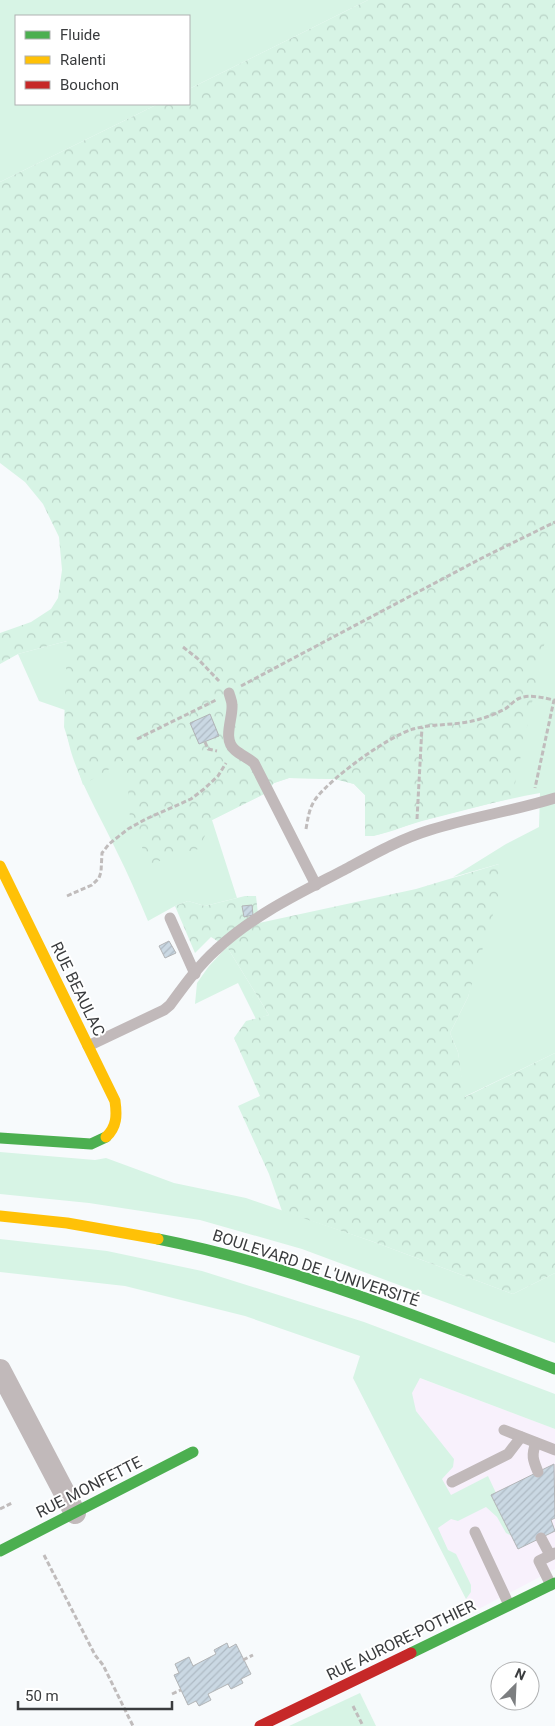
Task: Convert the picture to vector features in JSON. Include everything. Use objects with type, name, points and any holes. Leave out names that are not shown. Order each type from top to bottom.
[{"type":"street","name":"RUE BEAULAC","points":[[0,866],[115,1100],[116,1118],[113,1129],[101,1141],[91,1144],[0,1138]]},
{"type":"street","name":"BOULEVARD DE L'UNIVERSITÉ","points":[[0,1216],[65,1222],[127,1232],[202,1248],[264,1265],[385,1306],[555,1369]]},
{"type":"street","points":[[0,1370],[75,1513]]},
{"type":"street","name":"RUE MONFETTE","points":[[0,1551],[193,1452]]},
{"type":"street","name":"RUE AURORE-POTHIER","points":[[260,1726],[553,1584]]},
{"type":"lane","points":[[229,693],[232,704],[228,735],[230,744],[235,750],[254,763],[316,885]]},
{"type":"lane","points":[[88,1046],[164,1010],[214,951],[244,927],[316,885],[393,844],[471,817],[531,805],[555,798]]},
{"type":"lane","points":[[170,918],[195,974]]},
{"type":"lane","points":[[504,1430],[555,1450]]},
{"type":"lane","points":[[452,1482],[508,1454],[521,1437]]},
{"type":"lane","points":[[536,1443],[532,1458],[538,1472]]},
{"type":"lane","points":[[475,1532],[510,1605]]},
{"type":"lane","points":[[541,1538],[552,1554],[539,1561],[553,1584]]},
{"type":"path","points":[[137,739],[229,693],[482,558],[555,522]]},
{"type":"path","points":[[183,647],[197,658],[229,693]]},
{"type":"path","points":[[302,857],[309,810],[316,798],[355,764],[390,740],[410,730],[430,725],[456,725],[481,719],[506,708],[518,698],[526,696],[554,698],[531,805]]},
{"type":"path","points":[[416,835],[422,727]]},
{"type":"path","points":[[67,896],[92,885],[99,878],[102,853],[109,844],[146,819],[191,799],[218,776],[235,750]]},
{"type":"path","points":[[0,1509],[12,1503]]},
{"type":"path","points":[[33,1534],[95,1655],[103,1665],[133,1726]]},
{"type":"path","points":[[243,1660],[253,1655]]},
{"type":"path","points":[[172,1694],[181,1690]]},
{"type":"shaded area","points":[[361,1356],[555,1429],[555,1569],[473,1612],[353,1378]]},
{"type":"green space","points":[[0,0],[368,0],[190,89],[190,15],[15,15],[15,105],[156,105],[0,182]]},
{"type":"green space","points":[[368,0],[555,0],[555,593],[512,798],[422,821],[374,836],[365,836],[365,795],[354,784],[335,779],[289,778],[274,783],[264,794],[212,820],[199,849],[171,855],[150,866],[130,819],[126,759],[83,785],[64,727],[67,641],[18,654],[0,664],[0,633],[31,622],[51,609],[58,598],[62,570],[59,537],[43,504],[25,482],[0,463],[0,182],[156,105],[190,105],[190,89]]},
{"type":"green space","points":[[555,381],[555,1053],[464,1097],[458,1052],[450,1033],[468,997],[499,864],[453,877],[506,844],[539,827],[540,793],[424,820],[372,836],[365,836],[365,795],[354,784],[335,779],[289,778],[274,783],[264,794],[212,820],[237,898],[205,906],[188,901],[148,921],[75,764],[69,746],[65,710],[39,701],[18,654],[67,641]]},
{"type":"green space","points":[[499,864],[498,898],[468,997],[450,1033],[458,1052],[465,1097],[555,1053],[555,1273],[513,1294],[371,1241],[282,1211],[269,1174],[238,1106],[260,1096],[234,1038],[246,1021],[269,1015],[227,947],[211,937],[195,953],[175,906],[188,901],[205,906],[245,896],[256,896],[259,923],[416,889]]},
{"type":"green space","points":[[227,947],[269,1015],[256,1019],[238,983],[195,1004],[197,983],[209,966]]},
{"type":"green space","points":[[0,1152],[95,1160],[106,1158],[174,1183],[246,1198],[371,1241],[513,1294],[555,1273],[555,1343],[302,1249],[200,1220],[89,1203],[0,1194]]},
{"type":"green space","points":[[0,1239],[107,1251],[202,1271],[364,1322],[555,1394],[555,1429],[420,1378],[412,1393],[416,1411],[454,1459],[453,1467],[442,1479],[451,1495],[488,1476],[496,1493],[492,1495],[512,1536],[506,1533],[497,1517],[486,1507],[458,1521],[451,1519],[438,1528],[448,1550],[456,1554],[471,1585],[471,1592],[466,1599],[353,1378],[360,1356],[245,1316],[125,1286],[0,1272]]},
{"type":"green space","points":[[360,1693],[376,1726],[289,1726]]},
{"type":"building","points":[[210,714],[219,736],[199,744],[190,723]]},
{"type":"building","points":[[252,905],[253,915],[244,917],[242,906]]},
{"type":"building","points":[[169,941],[176,953],[165,958],[159,946]]},
{"type":"building","points":[[554,1464],[555,1518],[551,1520],[555,1531],[518,1549],[491,1495]]},
{"type":"building","points":[[227,1643],[229,1648],[236,1644],[251,1674],[241,1679],[243,1683],[231,1689],[228,1684],[208,1694],[211,1700],[199,1706],[196,1701],[188,1705],[174,1675],[179,1673],[175,1664],[189,1657],[193,1666],[216,1654],[214,1650]]},
{"type":"traffic: fast","points":[[0,1138],[91,1144],[106,1137]]},
{"type":"traffic: fast","points":[[158,1239],[209,1250],[310,1279],[408,1313],[555,1369]]},
{"type":"traffic: fast","points":[[0,1551],[193,1452]]},
{"type":"traffic: fast","points":[[411,1653],[555,1583]]},
{"type":"traffic: slow","points":[[0,866],[115,1101],[115,1120],[110,1133],[106,1137]]},
{"type":"traffic: slow","points":[[0,1216],[67,1223],[158,1239]]},
{"type":"traffic: jam","points":[[260,1726],[411,1653]]}]
